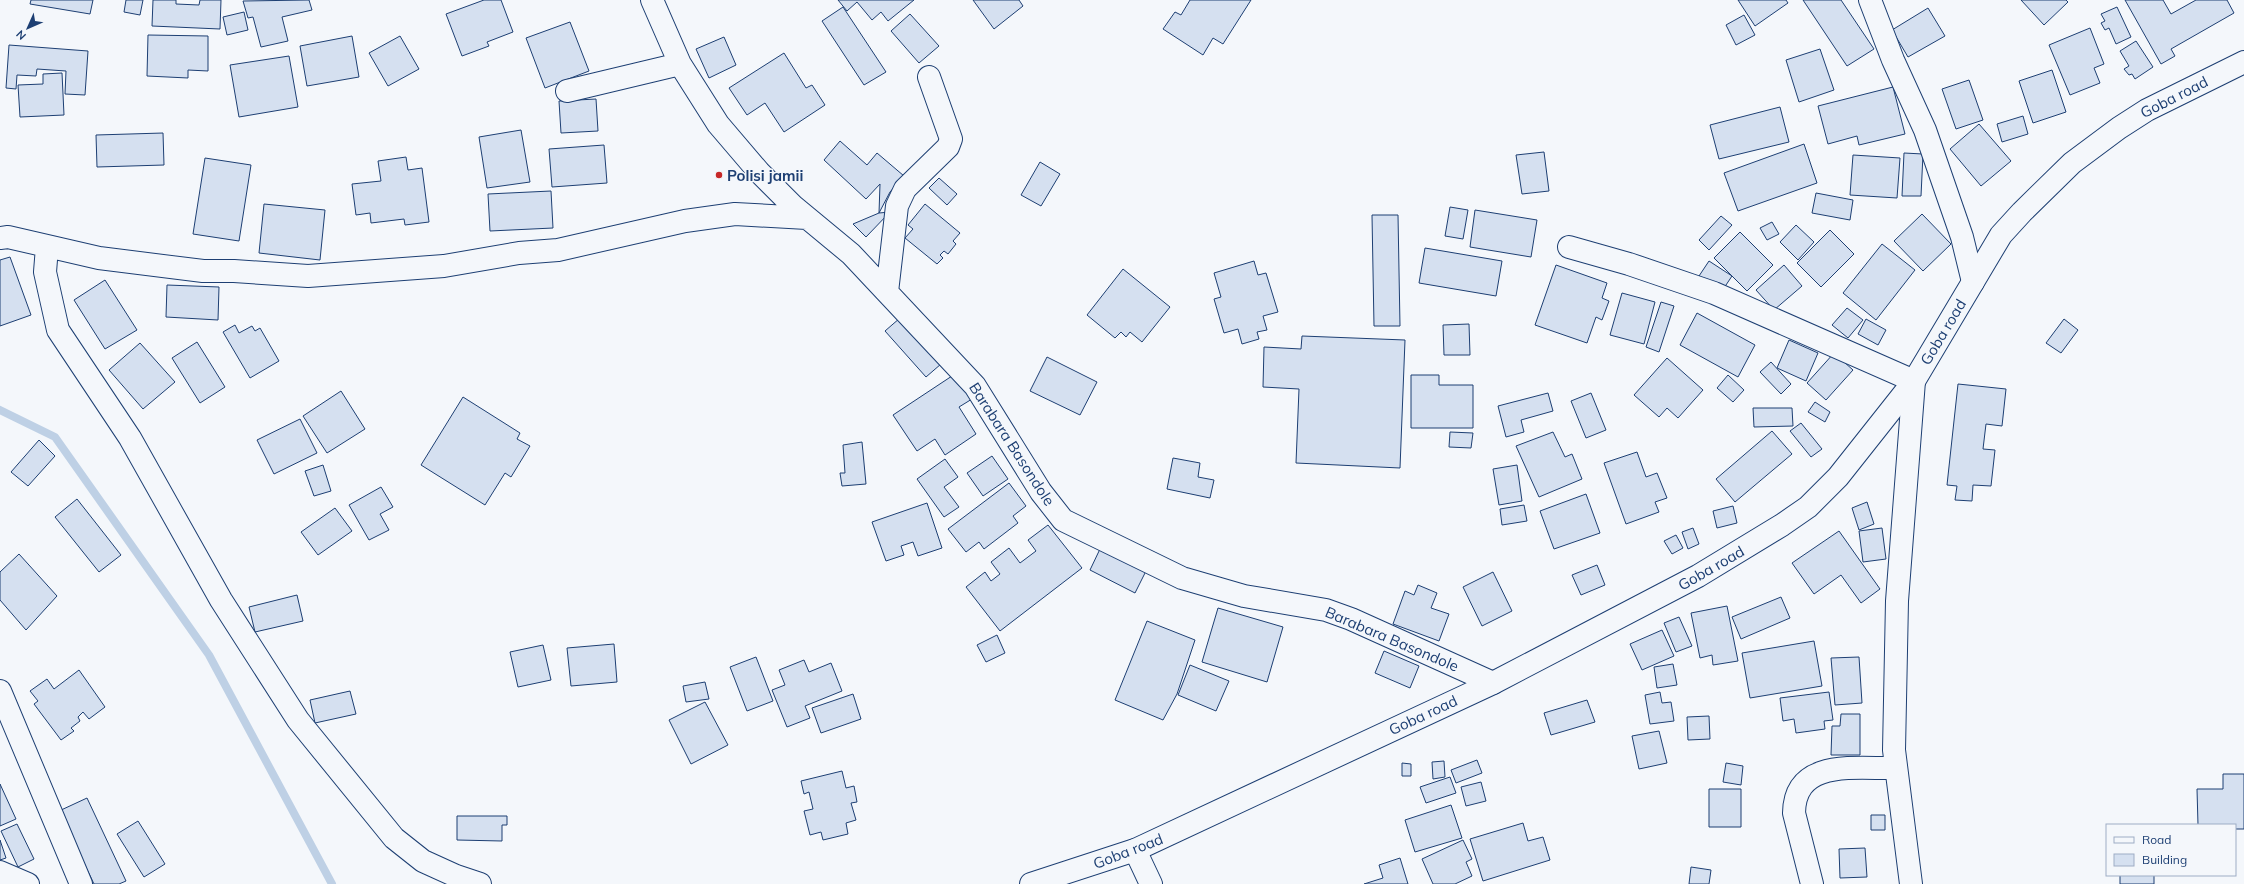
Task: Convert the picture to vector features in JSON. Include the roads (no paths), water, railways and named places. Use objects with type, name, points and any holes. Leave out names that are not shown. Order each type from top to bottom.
[{"type":"street","points":[[1870,0],[1893,60],[1925,130],[1962,237],[1972,282]]},
{"type":"street","name":"Barabara Basondole","points":[[654,1],[680,64],[718,124],[759,172],[807,218],[851,254],[975,386],[1041,492],[1066,522],[1182,578],[1244,596],[1326,610],[1358,622],[1493,682]]},
{"type":"street","name":"Goba road","points":[[1031,884],[1135,850],[1493,682],[1698,576],[1782,526],[1808,507],[1838,477],[1914,381],[2001,235],[2072,163],[2147,110],[2244,62]]},
{"type":"street","points":[[567,91],[680,64]]},
{"type":"street","points":[[886,292],[898,206],[905,189],[948,147],[950,139],[929,77]]},
{"type":"street","points":[[0,238],[47,246],[99,258],[203,271],[234,270],[308,276],[401,270],[480,261],[519,253],[558,250],[685,221],[736,214],[807,218]]},
{"type":"street","points":[[47,246],[45,272],[58,330],[130,438],[221,600],[298,720],[394,838],[423,861],[456,876],[480,884]]},
{"type":"street","points":[[1569,247],[1629,264],[1714,293],[1914,381],[1897,601],[1895,768],[1911,884]]},
{"type":"street","points":[[0,691],[81,884]]},
{"type":"street","points":[[1812,884],[1794,813],[1794,801],[1798,791],[1815,774],[1830,769],[1895,768]]},
{"type":"street","points":[[1135,850],[1151,884]]},
{"type":"street","points":[[0,872],[28,884]]},
{"type":"waterway","points":[[0,410],[55,437],[209,655],[332,884]]},
{"type":"place","name":"Polisi jamii","points":[[719,175]]}]
